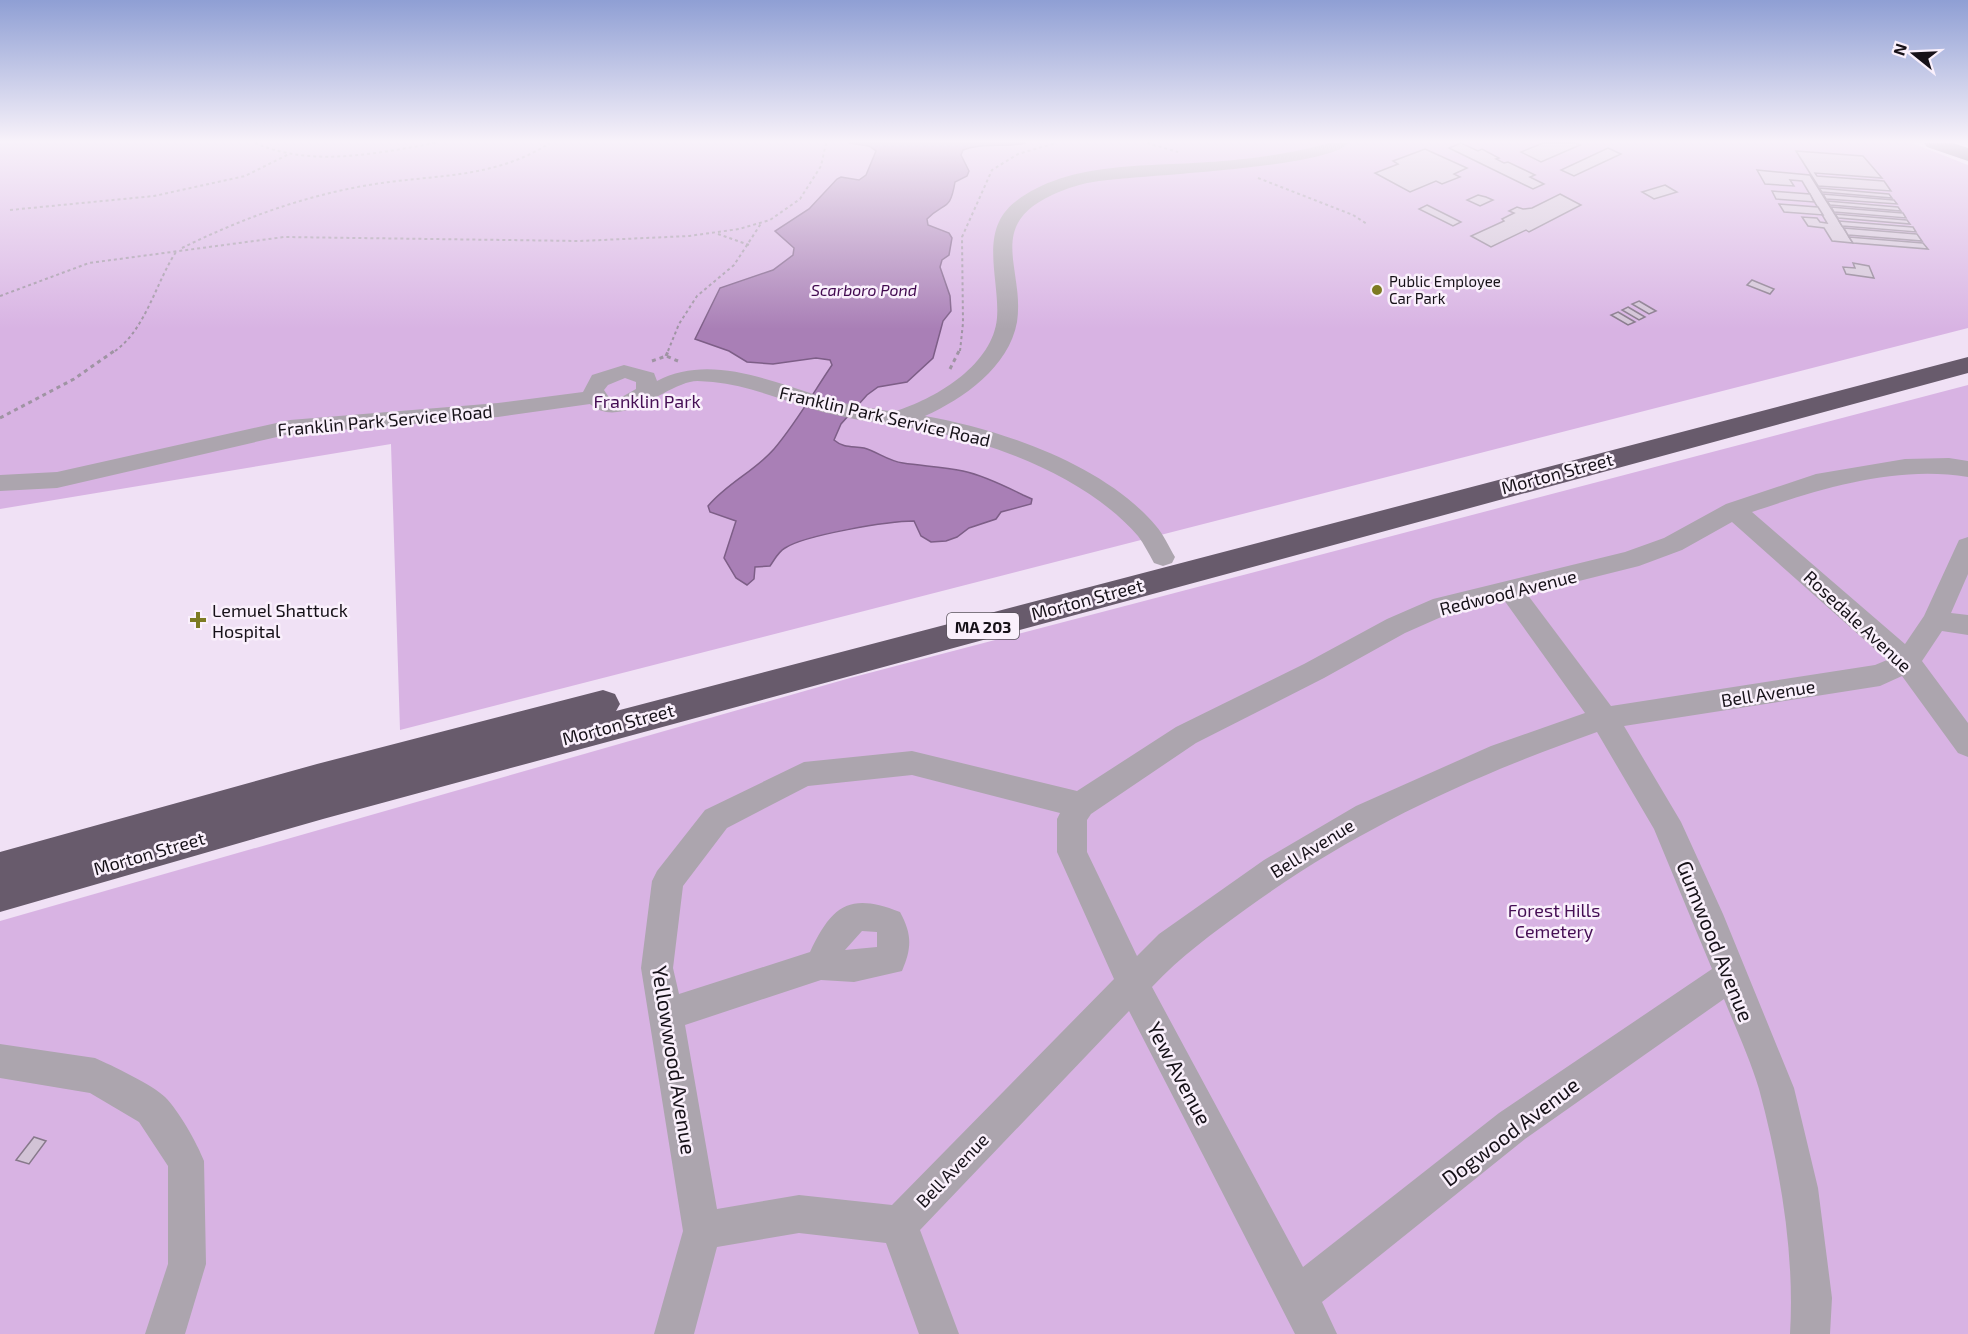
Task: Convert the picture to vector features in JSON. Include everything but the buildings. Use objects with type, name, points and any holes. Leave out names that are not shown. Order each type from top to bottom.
[{"type":"highway","name":"Morton Street","points":[[0,869],[420,752],[1968,344]]},
{"type":"highway","name":"Morton Street","points":[[0,895],[322,803],[1968,365]]},
{"type":"street","points":[[899,418],[937,404],[955,393],[981,370],[1000,341],[1007,320],[1003,239],[1011,215],[1022,205]]},
{"type":"street","points":[[595,397],[593,390],[600,380],[624,371],[646,378],[648,388],[645,394]]},
{"type":"street","name":"Franklin Park Service Road","points":[[0,483],[57,480],[290,427],[498,410],[595,397],[602,403],[616,405],[632,402],[686,376],[703,375],[751,383],[802,400],[861,414],[942,426],[1024,451],[1078,478],[1128,512],[1146,530],[1163,557]]},
{"type":"street","name":"Redwood Avenue","points":[[1080,806],[1186,735],[1314,671],[1396,626],[1442,606],[1630,560],[1673,544],[1734,510],[1816,482],[1905,467],[1949,466],[1968,470]]},
{"type":"street","name":"Rosedale Avenue","points":[[1734,510],[1907,662],[1968,745]]},
{"type":"street","points":[[1907,662],[1935,620],[1968,546]]},
{"type":"street","name":"Gumwood Avenue","points":[[1510,590],[1604,718],[1666,822],[1707,914],[1776,1088],[1799,1188],[1812,1298],[1810,1334]]},
{"type":"street","points":[[1935,620],[1968,625]]},
{"type":"street","name":"Bell Avenue","points":[[899,1225],[1170,945],[1275,870],[1366,814],[1501,754],[1604,718],[1880,675],[1907,662]]},
{"type":"street","name":"Yellowwood Avenue","points":[[674,1334],[702,1231],[657,968],[668,881],[716,819],[804,774],[912,763],[1080,806]]},
{"type":"street","name":"Yew Avenue","points":[[1080,806],[1072,819],[1072,852],[1133,984],[1317,1334]]},
{"type":"street","points":[[666,1015],[821,964]]},
{"type":"street","name":"Dogwood Avenue","points":[[1298,1296],[1512,1126],[1730,976]]},
{"type":"street","points":[[0,1061],[95,1076],[152,1108],[186,1161],[187,1264],[165,1334]]},
{"type":"street","points":[[702,1231],[799,1214],[899,1225],[939,1334]]},
{"type":"path","points":[[10,210],[59,205]]},
{"type":"path","points":[[0,418],[74,378],[120,347],[152,303],[166,267],[178,250],[239,220],[283,205]]},
{"type":"path","points":[[0,296],[89,263],[284,237],[579,242],[712,233],[771,219],[791,205]]},
{"type":"path","points":[[948,373],[960,353],[963,323],[962,237],[976,205]]},
{"type":"path","points":[[1328,205],[1367,224]]},
{"type":"path","points":[[648,363],[666,356],[679,324],[697,296],[734,265],[762,222]]},
{"type":"path","points":[[712,233],[724,234],[749,245]]},
{"type":"path","points":[[666,356],[674,361]]},
{"type":"green space","name":"Franklin Park","points":[[0,205],[1968,205],[1968,328],[400,730],[391,444],[0,509]]},
{"type":"green space","name":"Forest Hills Cemetery","points":[[1968,385],[1968,1334],[0,1334],[0,921],[850,678]]},
{"type":"water","name":"Scarboro Pond","points":[[812,205],[946,205],[927,219],[928,225],[949,233],[952,238],[949,255],[942,260],[940,267],[950,296],[951,311],[943,321],[933,358],[907,382],[878,387],[867,395],[841,424],[834,440],[845,446],[864,448],[898,462],[978,475],[1032,499],[1031,504],[1001,512],[996,519],[969,528],[957,537],[946,541],[931,542],[921,536],[914,521],[867,526],[810,538],[783,550],[770,566],[755,567],[754,579],[747,585],[736,578],[724,558],[736,521],[710,512],[708,506],[774,449],[832,365],[830,360],[816,358],[773,364],[747,362],[729,351],[695,339],[720,288],[773,270],[793,255],[794,248],[775,231]]},
{"type":"place","name":"Public Employee Car Park","points":[[1377,290]]},
{"type":"place","name":"Lemuel Shattuck Hospital","points":[[198,620]]}]
